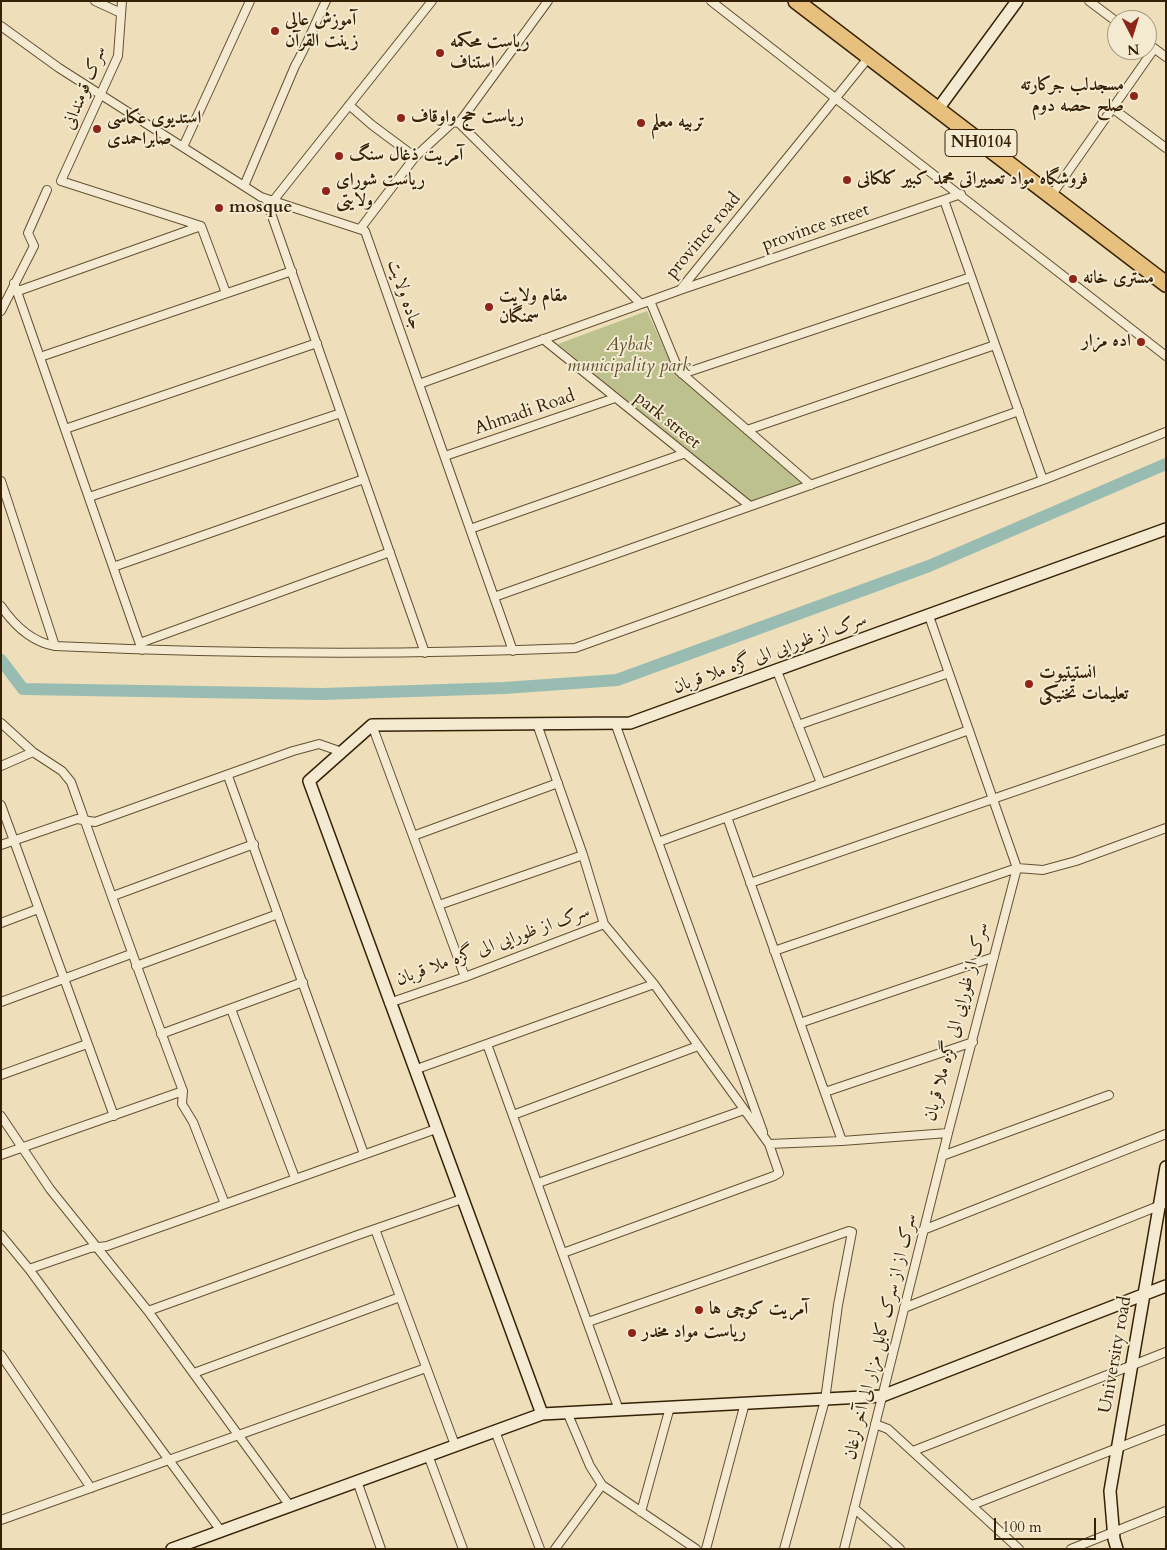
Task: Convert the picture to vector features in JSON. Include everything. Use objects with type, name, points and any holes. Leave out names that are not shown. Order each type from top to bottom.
[{"type":"highway","name":"NH0104","points":[[796,1],[1166,284]]},
{"type":"street","points":[[95,1],[122,13]]},
{"type":"street","name":"سرک قومندانی","points":[[122,1],[118,56],[102,95],[61,181],[201,226]]},
{"type":"street","points":[[183,147],[250,1]]},
{"type":"street","points":[[244,186],[295,66],[306,48],[312,28],[326,1]]},
{"type":"street","points":[[270,200],[350,105],[432,1]]},
{"type":"street","points":[[459,123],[548,1]]},
{"type":"street","points":[[711,1],[1166,356]]},
{"type":"street","points":[[938,109],[1017,1]]},
{"type":"street","points":[[1089,1],[1107,14]]},
{"type":"street","points":[[1,26],[59,68],[244,186],[270,200],[360,229],[415,158],[453,122],[459,123],[641,304]]},
{"type":"street","name":"province road","points":[[419,384],[680,290],[869,57]]},
{"type":"street","points":[[1051,196],[1146,60]]},
{"type":"street","points":[[350,105],[372,125],[415,158]]},
{"type":"street","points":[[1112,108],[1166,148]]},
{"type":"street","points":[[1,311],[16,287],[34,246],[28,233],[47,190]]},
{"type":"street","name":"province street","points":[[680,290],[960,194]]},
{"type":"street","points":[[270,200],[292,271],[426,653]]},
{"type":"street","points":[[944,200],[1043,480]]},
{"type":"street","points":[[16,287],[201,226],[226,293]]},
{"type":"street","name":"جاده ولایت","points":[[360,229],[366,231],[513,650]]},
{"type":"street","points":[[40,357],[292,271]]},
{"type":"street","points":[[682,374],[971,277]]},
{"type":"street","points":[[16,287],[141,646]]},
{"type":"street","points":[[650,301],[682,374],[811,485]]},
{"type":"street","name":"park street","points":[[543,339],[750,506]]},
{"type":"street","points":[[65,429],[317,343]]},
{"type":"street","points":[[747,430],[995,345]]},
{"type":"street","name":"Ahmadi Road","points":[[445,456],[615,398]]},
{"type":"street","points":[[494,597],[1019,411]]},
{"type":"street","points":[[89,497],[341,413]]},
{"type":"street","points":[[1,606],[10,619],[34,639],[55,646],[141,646],[426,653],[574,648],[1043,480],[1166,432]]},
{"type":"street","points":[[470,529],[684,454]]},
{"type":"street","points":[[113,567],[364,479]]},
{"type":"street","points":[[1,480],[55,646]]},
{"type":"street","name":"سرک از ظورایی الی گزه ملا قربان","points":[[542,1414],[389,1003],[309,781],[372,725],[630,723],[1166,529]]},
{"type":"street","points":[[141,646],[390,552]]},
{"type":"street","points":[[929,616],[1017,868]]},
{"type":"street","points":[[777,671],[821,783]]},
{"type":"street","points":[[798,725],[949,673]]},
{"type":"street","points":[[1,723],[32,752],[39,754],[62,771],[71,782],[113,896],[131,954],[183,1091],[182,1104],[193,1122],[225,1204]]},
{"type":"street","points":[[563,1253],[779,1173],[615,723]]},
{"type":"street","points":[[537,724],[583,855],[604,924]]},
{"type":"street","points":[[372,725],[465,978]]},
{"type":"street","points":[[658,842],[969,730]]},
{"type":"street","points":[[750,883],[1166,739]]},
{"type":"street","points":[[1,845],[77,819],[95,822],[228,776],[293,751],[319,744],[342,752]]},
{"type":"street","points":[[1,766],[32,752]]},
{"type":"street","points":[[228,776],[304,982],[364,1154]]},
{"type":"street","points":[[413,836],[558,783]]},
{"type":"street","points":[[1,805],[114,1116]]},
{"type":"street","points":[[727,817],[842,1141]]},
{"type":"street","points":[[774,951],[1017,868],[1044,870],[1166,828]]},
{"type":"street","points":[[113,896],[254,844]]},
{"type":"street","points":[[439,905],[583,855]]},
{"type":"street","name":"سرک از ظورایی الی گزه ملا قربان","points":[[389,1003],[465,978],[604,924],[654,984],[767,1142],[842,1141],[948,1133],[1017,868]]},
{"type":"street","points":[[1,923],[38,909]]},
{"type":"street","points":[[136,966],[278,914]]},
{"type":"street","points":[[1,1002],[131,954]]},
{"type":"street","points":[[800,1023],[994,957]]},
{"type":"street","points":[[161,1034],[304,982]]},
{"type":"street","points":[[414,1070],[654,984]]},
{"type":"street","points":[[231,1008],[295,1178]]},
{"type":"street","points":[[825,1092],[973,1042]]},
{"type":"street","points":[[1,1075],[87,1044]]},
{"type":"street","points":[[487,1044],[619,1410]]},
{"type":"street","points":[[513,1115],[698,1046]]},
{"type":"street","points":[[1,1155],[183,1091]]},
{"type":"street","points":[[942,1156],[1109,1096]]},
{"type":"street","points":[[538,1183],[744,1110]]},
{"type":"street","points":[[1,1116],[24,1147],[50,1188],[99,1247],[194,1373],[290,1506]]},
{"type":"street","points":[[29,1268],[99,1247],[225,1204],[436,1128]]},
{"type":"street","name":"سرک از از سرک کابل مزار الی آخر لرغان","points":[[844,1549],[948,1133]]},
{"type":"street","points":[[923,1230],[1166,1134]]},
{"type":"street","name":"University road","points":[[1117,1549],[1113,1532],[1110,1492],[1163,1204],[1166,1167]]},
{"type":"street","points":[[148,1312],[462,1199]]},
{"type":"street","points":[[904,1308],[1163,1204]]},
{"type":"street","points":[[375,1229],[455,1445]]},
{"type":"street","points":[[588,1322],[848,1231],[853,1236],[838,1305],[825,1400],[784,1549]]},
{"type":"street","points":[[1,1235],[29,1268],[221,1531]]},
{"type":"street","points":[[172,1549],[542,1414],[882,1396],[1166,1286]]},
{"type":"street","points":[[194,1373],[400,1297]]},
{"type":"street","points":[[913,1451],[1166,1352]]},
{"type":"street","points":[[1,1355],[91,1488]]},
{"type":"street","points":[[1,1520],[426,1368]]},
{"type":"street","points":[[706,1549],[745,1403]]},
{"type":"street","points":[[641,1512],[670,1407]]},
{"type":"street","points":[[567,1412],[590,1466],[602,1486],[696,1549]]},
{"type":"street","points":[[875,1424],[888,1429],[1019,1549]]},
{"type":"street","points":[[972,1506],[1166,1429]]},
{"type":"street","points":[[495,1431],[540,1549]]},
{"type":"street","points":[[428,1456],[463,1549]]},
{"type":"street","points":[[357,1481],[381,1549]]},
{"type":"street","points":[[555,1549],[602,1486]]},
{"type":"street","points":[[854,1508],[900,1549]]},
{"type":"street","points":[[1071,1549],[1166,1511]]},
{"type":"green space","name":"Aybak municipality park","points":[[647,311],[675,372],[804,483],[753,503],[558,344]]},
{"type":"waterway","points":[[1,660],[23,689],[322,694],[504,688],[617,680],[929,566],[1166,464]]},
{"type":"place","name":"آموزش عالی زینت القرآن","points":[[275,31]]},
{"type":"place","name":"ریاست محکمه استناف","points":[[440,53]]},
{"type":"place","name":"مسجدلب جرکارته صلح حصه دوم","points":[[1134,96]]},
{"type":"place","name":"ریاست حج واوقاف","points":[[401,118]]},
{"type":"place","name":"تربیه معلم","points":[[641,123]]},
{"type":"place","name":"استدیوی عکاسی صابراحمدی","points":[[97,129]]},
{"type":"place","name":"آمریت ذغال سنگ","points":[[339,156]]},
{"type":"place","name":"فروشگاه مواد تعمیراتی محمد کبیر کلکانی","points":[[847,180]]},
{"type":"place","name":"ریاست شورای ولایتی","points":[[326,191]]},
{"type":"place","name":"mosque","points":[[219,208]]},
{"type":"place","name":"مستری خانه","points":[[1073,279]]},
{"type":"place","name":"مقام ولایت سمنگان","points":[[489,307]]},
{"type":"place","name":"اده مزار","points":[[1141,342]]},
{"type":"place","name":"انستیتیوت تعلیمات تخنیکی","points":[[1029,684]]},
{"type":"place","name":"آمریت کوچی ها","points":[[699,1310]]},
{"type":"place","name":"ریاست مواد مخدر","points":[[632,1333]]}]
